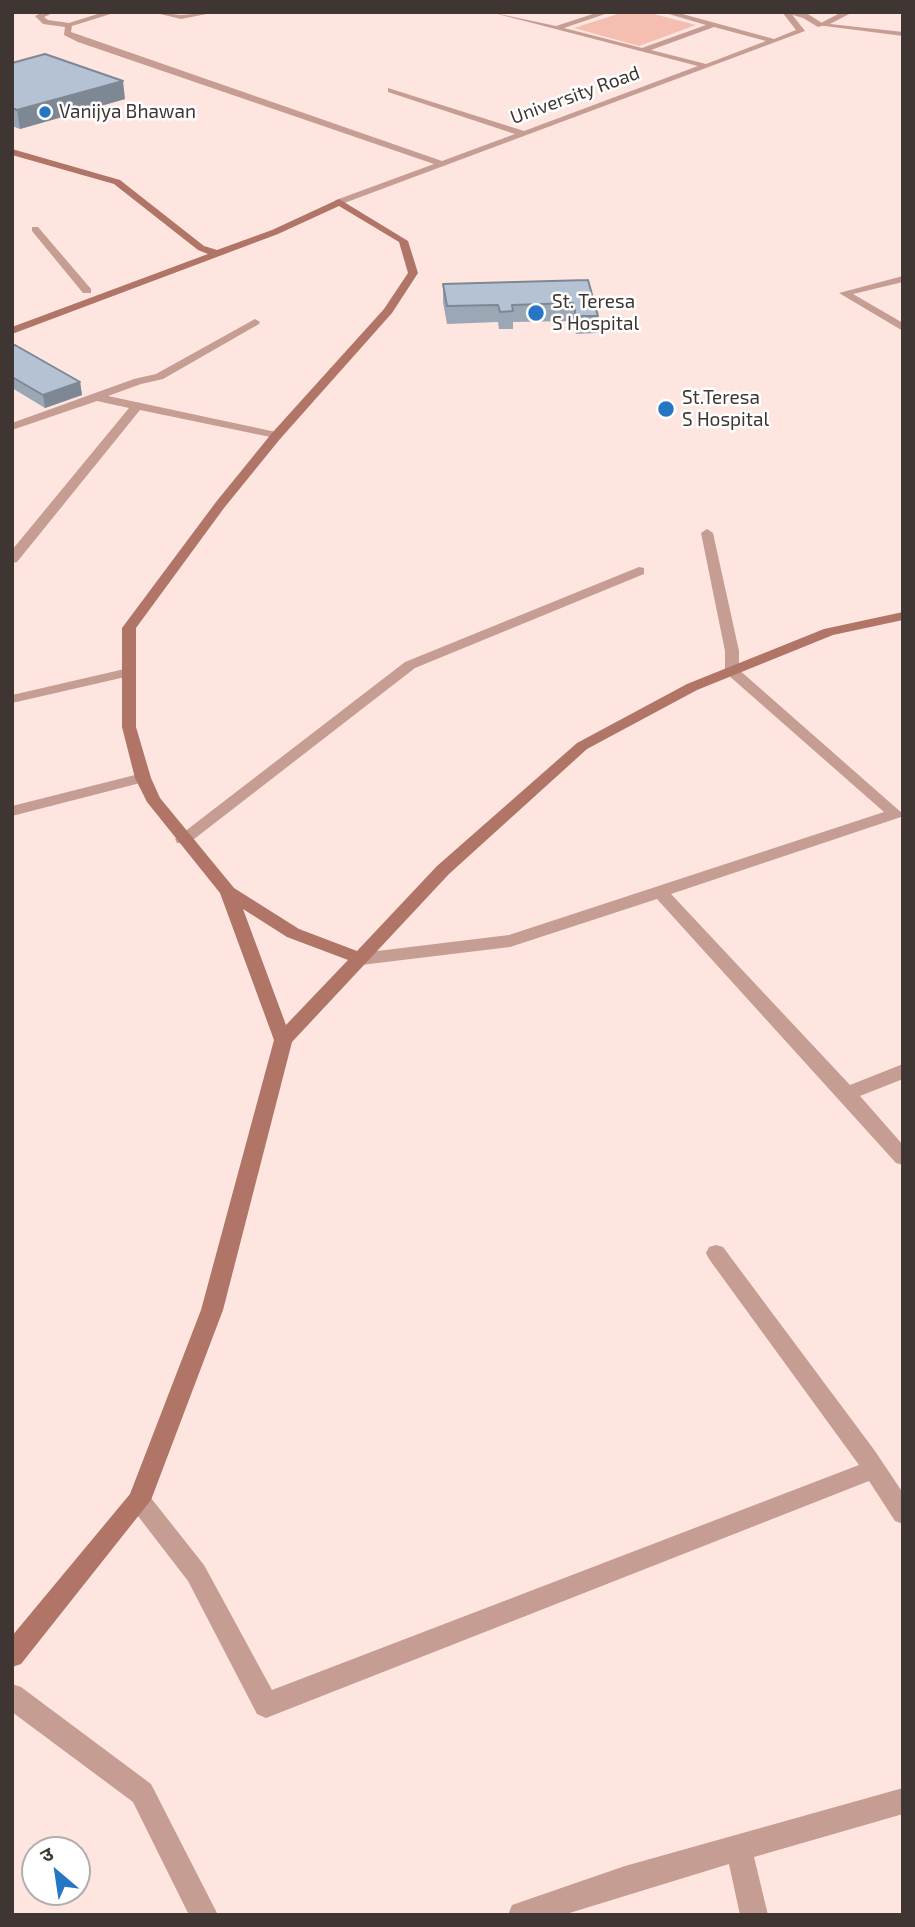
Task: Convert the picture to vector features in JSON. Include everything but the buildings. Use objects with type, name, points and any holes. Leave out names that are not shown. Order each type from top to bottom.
[{"type":"street","points":[[51,12],[39,16],[46,22],[69,25],[113,12]]},
{"type":"street","points":[[156,12],[181,17],[213,12]]},
{"type":"street","points":[[555,29],[607,12]]},
{"type":"street","points":[[666,12],[774,41]]},
{"type":"street","points":[[786,12],[805,16],[821,25],[903,34]]},
{"type":"street","points":[[786,12],[801,31]]},
{"type":"street","points":[[821,25],[849,12]]},
{"type":"street","points":[[493,13],[706,66]]},
{"type":"street","points":[[640,51],[713,24]]},
{"type":"street","points":[[69,25],[67,33],[81,40],[440,163]]},
{"type":"street","name":"University Road","points":[[12,331],[275,232],[339,202],[440,163],[821,25]]},
{"type":"street","points":[[391,90],[522,133]]},
{"type":"street","points":[[12,152],[117,182],[201,248],[217,254]]},
{"type":"street","points":[[12,159],[127,188]]},
{"type":"street","points":[[339,202],[403,241],[413,272],[388,311],[276,436],[220,505],[129,628],[129,727],[143,778],[153,799],[228,892],[293,933],[361,959],[510,941],[899,818]]},
{"type":"street","name":"University Road","points":[[12,319],[261,225],[339,202]]},
{"type":"street","points":[[35,229],[87,291]]},
{"type":"street","points":[[903,279],[844,293],[903,328]]},
{"type":"street","points":[[12,427],[138,381],[159,377],[255,322]]},
{"type":"street","points":[[96,397],[276,436]]},
{"type":"street","points":[[12,559],[136,407]]},
{"type":"street","points":[[707,533],[732,651],[732,671],[899,818]]},
{"type":"street","points":[[183,839],[410,665],[639,571]]},
{"type":"street","points":[[12,1655],[139,1500],[212,1310],[283,1040],[443,870],[582,746],[692,687],[829,632],[903,616]]},
{"type":"street","points":[[12,699],[129,672]]},
{"type":"street","points":[[12,811],[143,778]]},
{"type":"street","points":[[228,892],[283,1040]]},
{"type":"street","points":[[660,892],[903,1158]]},
{"type":"street","points":[[847,1094],[903,1071]]},
{"type":"street","points":[[716,1253],[874,1469],[903,1513]]},
{"type":"street","points":[[139,1500],[196,1573],[266,1705],[874,1469]]},
{"type":"street","points":[[12,1696],[142,1793],[204,1915]]},
{"type":"street","points":[[522,1915],[625,1880],[903,1801]]},
{"type":"street","points":[[739,1848],[754,1915]]},
{"type":"shaded area","points":[[624,12],[646,12],[696,25],[639,46],[574,28]]},
{"type":"place","name":"Vanijya Bhawan","points":[[45,112]]},
{"type":"place","name":"St. Teresa S Hospital","points":[[536,313]]},
{"type":"place","name":"St.Teresa S Hospital","points":[[666,409]]}]
